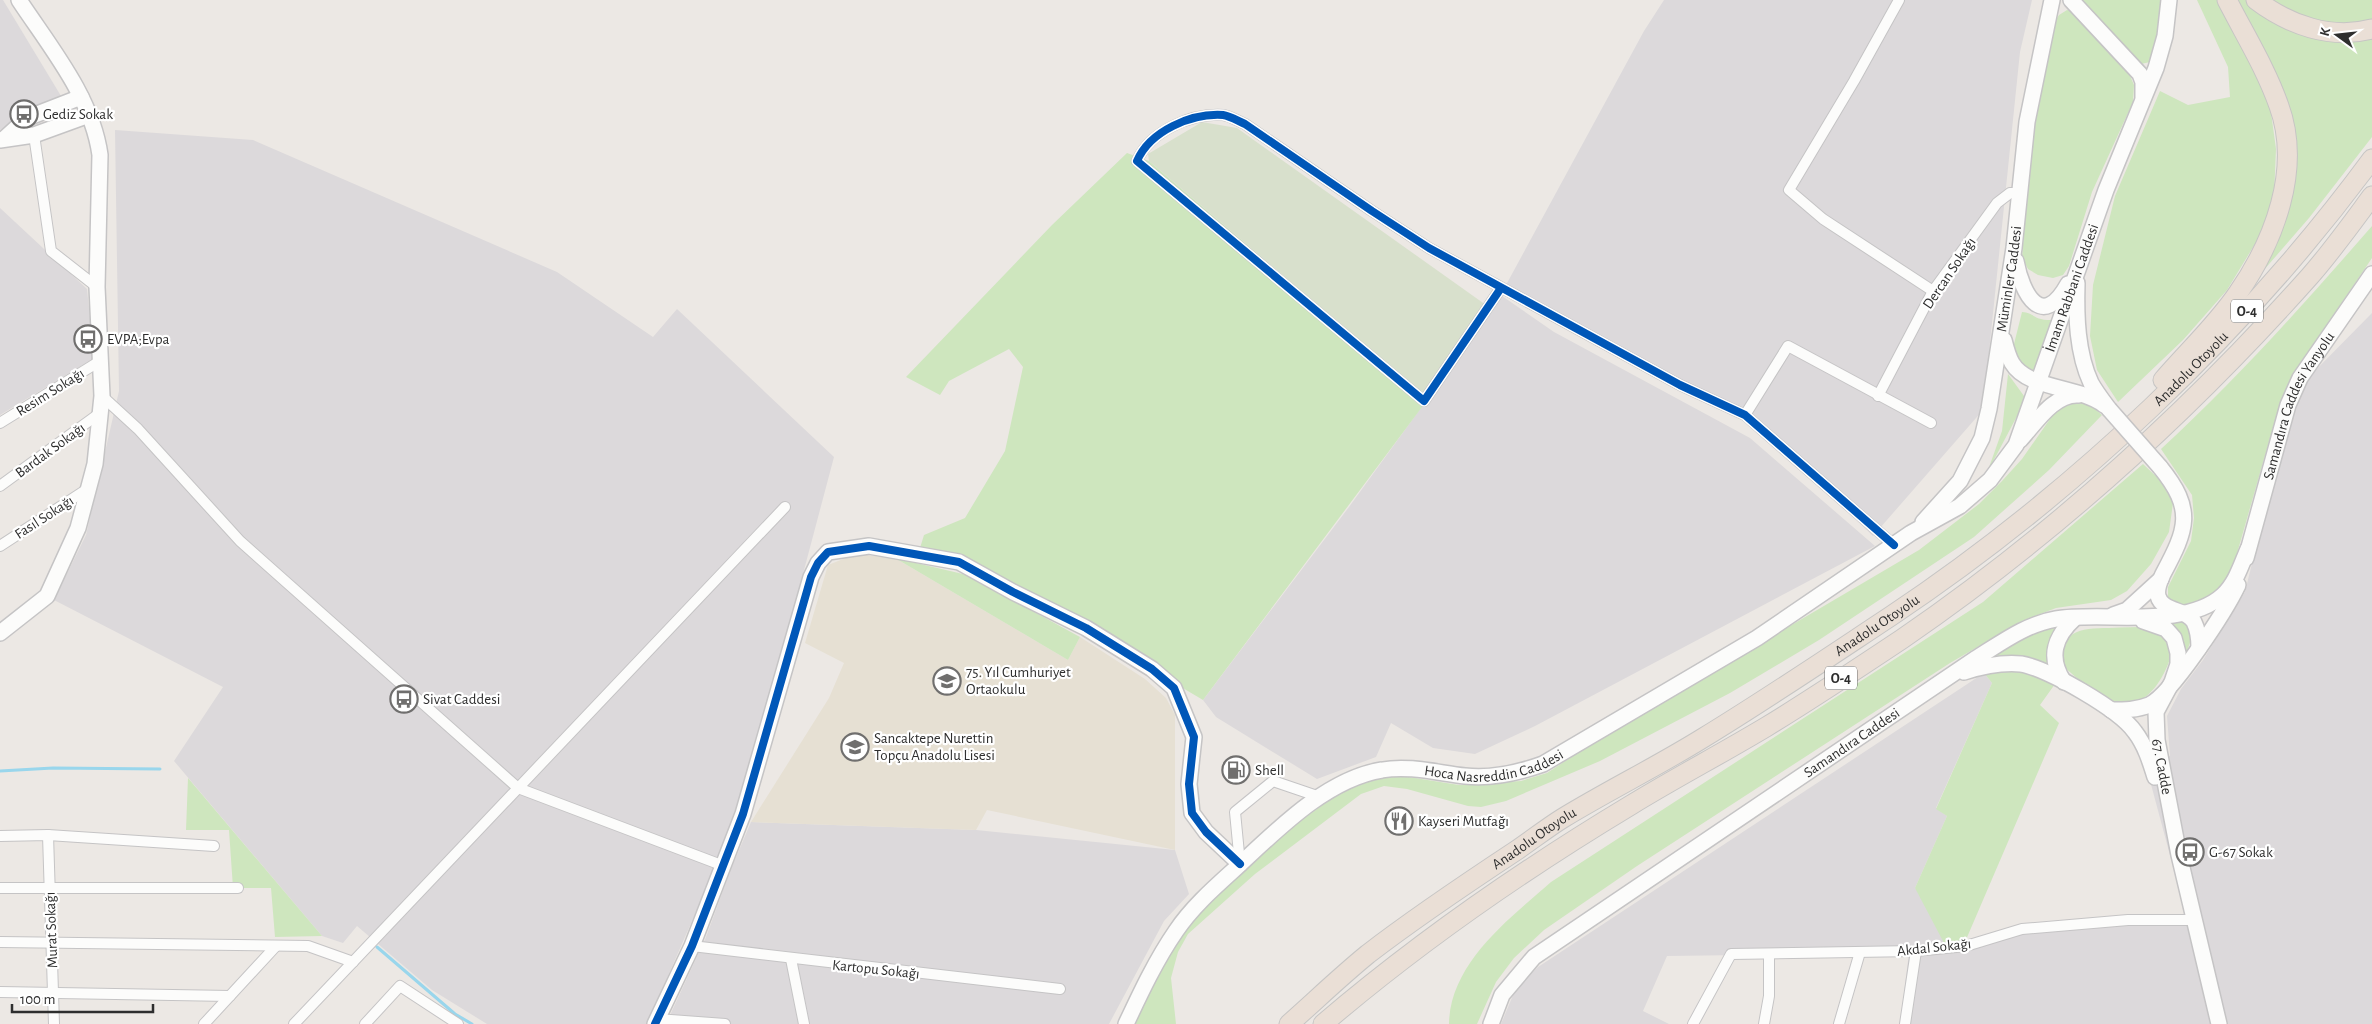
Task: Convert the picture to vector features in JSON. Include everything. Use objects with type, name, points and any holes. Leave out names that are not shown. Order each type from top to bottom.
[{"type":"highway","points":[[2106,448],[2238,293],[2274,227],[2288,163],[2286,134],[2280,107],[2262,66],[2227,0]]},
{"type":"highway","points":[[2256,0],[2282,17],[2310,29],[2347,32],[2372,28]]},
{"type":"highway","name":"Anadolu Otoyolu","points":[[1289,1024],[1367,955],[1441,900],[1560,820],[1700,740],[1895,613],[1996,540],[2106,448],[2245,313],[2338,206],[2372,159]]},
{"type":"highway","name":"Anadolu Otoyolu","points":[[1323,1024],[1370,984],[1452,921],[1629,806],[1766,727],[1902,638],[2058,522],[2117,470],[2223,369],[2312,274],[2372,196]]},
{"type":"highway","points":[[2312,274],[2372,207]]},
{"type":"main road","points":[[0,633],[47,596],[78,528],[95,464],[102,396],[96,287],[100,155],[98,137],[81,97],[19,0]]},
{"type":"main road","name":"Müminler Caddesi","points":[[1911,533],[1960,481],[1973,460],[1982,438],[2002,334],[2014,248],[2027,122],[2052,0]]},
{"type":"main road","name":"İmam Rabbani Caddesi","points":[[1911,533],[1947,514],[1975,494],[1990,480],[2016,445],[2106,190],[2161,53],[2168,19],[2169,0]]},
{"type":"main road","points":[[2048,18],[2053,6],[2059,2],[2073,2],[2133,67],[2143,82],[2141,106]]},
{"type":"main road","points":[[2133,67],[2148,70],[2154,66],[2161,53]]},
{"type":"main road","points":[[2,136],[26,118],[81,97]]},
{"type":"main road","points":[[2,136],[34,135],[89,115]]},
{"type":"main road","points":[[2014,248],[2021,283],[2030,300],[2038,305],[2052,303],[2059,298],[2077,270]]},
{"type":"main road","points":[[2077,270],[2076,292],[2083,361],[2092,384],[2109,409],[2176,486],[2182,502],[2184,520],[2177,548],[2157,587],[2158,597],[2162,603],[2194,622],[2199,648]]},
{"type":"main road","name":"Samandıra Caddesi Yanyolu","points":[[2248,549],[2288,405],[2310,364],[2372,274]]},
{"type":"main road","points":[[2002,334],[2012,364],[2019,371],[2039,381],[2089,396],[2109,409]]},
{"type":"main road","points":[[2016,445],[2061,398],[2071,395],[2089,396]]},
{"type":"main road","name":"Hoca Nasreddin Caddesi","points":[[1126,1024],[1153,968],[1176,929],[1204,898],[1240,864],[1303,808],[1320,797],[1355,778],[1382,770],[1408,770],[1475,776],[1519,772],[1543,764],[1757,638],[1911,533]]},
{"type":"main road","points":[[656,1022],[692,946],[724,866],[753,781],[815,569],[824,555],[832,550],[869,546],[960,562],[1013,592],[1086,628],[1152,669],[1174,688],[1194,738],[1189,784],[1192,813],[1206,832],[1240,864]]},
{"type":"main road","points":[[1948,676],[1991,664],[2022,664],[2036,668],[2064,682],[2111,710],[2129,710],[2150,705],[2172,682],[2199,648],[2231,600],[2238,585],[2248,549]]},
{"type":"main road","name":"Samandıra Caddesi","points":[[1491,1024],[1502,995],[1534,957],[1763,804],[1948,676],[2026,627],[2056,619],[2168,616],[2210,605],[2224,594],[2233,583],[2248,549]]},
{"type":"main road","points":[[2105,617],[2128,610],[2161,579]]},
{"type":"main road","points":[[2132,617],[2154,623],[2166,629],[2174,638],[2178,653],[2178,664],[2172,682]]},
{"type":"main road","points":[[2064,682],[2056,670],[2056,646],[2060,636],[2075,618]]},
{"type":"main road","name":"67. Cadde","points":[[2172,682],[2156,712],[2156,726],[2179,855],[2219,1024]]},
{"type":"main road","name":"67. Cadde","points":[[2111,710],[2135,731],[2143,745],[2179,855]]},
{"type":"street","points":[[1898,0],[1859,74],[1789,190],[1823,219],[1933,291]]},
{"type":"street","points":[[1500,288],[1424,401],[1136,161],[1141,150],[1158,136],[1182,122],[1205,115],[1225,115],[1258,132],[1429,248],[1680,385],[1744,415],[1894,545]]},
{"type":"street","points":[[34,135],[51,251],[96,287]]},
{"type":"street","name":"Dercan Sokağı","points":[[1878,396],[1933,291],[1997,203],[2010,193],[2020,193]]},
{"type":"street","points":[[1744,415],[1788,346],[1931,423]]},
{"type":"street","name":"Resim Sokağı","points":[[0,423],[100,361]]},
{"type":"street","points":[[102,396],[138,429],[240,541],[518,788],[724,866]]},
{"type":"street","name":"Bardak Sokağı","points":[[0,486],[100,413]]},
{"type":"street","name":"Fasıl Sokağı","points":[[0,546],[89,488]]},
{"type":"street","points":[[294,1024],[785,507]]},
{"type":"street","points":[[1240,864],[1235,812],[1273,781],[1320,797]]},
{"type":"street","points":[[0,836],[48,835],[214,846]]},
{"type":"street","name":"Murat Sokağı","points":[[48,835],[54,1024]]},
{"type":"street","points":[[0,888],[238,888]]},
{"type":"street","name":"Akdal Sokağı","points":[[1693,1024],[1731,954],[1916,951],[1966,946],[2022,929],[2128,920],[2195,920]]},
{"type":"street","points":[[0,942],[308,946],[353,962]]},
{"type":"street","points":[[204,1024],[276,946]]},
{"type":"street","name":"Kartopu Sokağı","points":[[692,946],[1060,989]]},
{"type":"street","points":[[1905,1024],[1916,951]]},
{"type":"street","points":[[1839,1024],[1860,952]]},
{"type":"street","points":[[1764,1024],[1769,996],[1769,954]]},
{"type":"street","points":[[791,959],[801,1024]]},
{"type":"street","points":[[364,1024],[400,986],[458,1024]]},
{"type":"street","points":[[0,992],[230,996]]},
{"type":"street","points":[[439,1024],[446,1016]]},
{"type":"street","points":[[656,1022],[725,1024]]},
{"type":"shaded area","points":[[0,0],[3,0],[61,96],[0,130]]},
{"type":"shaded area","points":[[1664,0],[2032,0],[2020,52],[1983,410],[1873,536],[1758,425],[1506,285],[1644,31]]},
{"type":"shaded area","points":[[115,130],[253,140],[557,272],[653,337],[677,309],[834,457],[747,785],[709,882],[647,1024],[487,1024],[432,990],[357,926],[343,943],[322,936],[174,761],[223,687],[54,600],[86,535],[119,391]]},
{"type":"shaded area","points":[[0,208],[87,289],[94,358],[0,415]]},
{"type":"shaded area","points":[[1502,296],[1554,332],[1750,438],[1875,546],[1535,726],[1475,754],[1433,748],[1391,723],[1376,757],[1317,779],[1216,717],[1203,700],[1349,507]]},
{"type":"shaded area","points":[[2372,313],[2372,1024],[1900,1024],[1909,953],[1667,956],[1643,1011],[1669,1024],[1501,1024],[1516,988],[1538,967],[1984,673],[1992,683],[1936,808],[1947,816],[1915,888],[1965,942],[2020,927],[2186,915],[2145,762],[2170,756],[2167,716],[2181,689],[2203,660],[2245,592],[2280,449],[2303,383]]},
{"type":"shaded area","points":[[856,554],[895,558],[1068,660],[1080,637],[1145,679],[1166,698],[1175,715],[1175,850],[987,810],[976,830],[751,822],[829,698],[844,663],[805,643],[828,565]]},
{"type":"shaded area","points":[[751,822],[976,830],[1175,850],[1189,894],[1164,921],[1109,1024],[666,1024],[706,937]]},
{"type":"green space","points":[[2081,0],[2160,0],[2160,32],[2150,62],[2141,64]]},
{"type":"green space","points":[[2197,0],[2219,0],[2269,98],[2276,149],[2274,196],[2261,234],[2227,290],[2183,340],[2118,402],[2097,370],[2090,336],[2093,285],[2115,196],[2160,91],[2188,105],[2230,97],[2228,67]]},
{"type":"green space","points":[[2233,0],[2249,0],[2268,16],[2372,34],[2372,137],[2309,218],[2250,286],[2294,161]]},
{"type":"green space","points":[[2267,0],[2372,0],[2372,21],[2338,26],[2314,23]]},
{"type":"green space","points":[[2067,10],[2077,12],[2128,71],[2134,85],[2133,102],[2092,192],[2069,266],[2063,275],[2053,278],[2038,275],[2028,269],[2022,257],[2033,124],[2053,24],[2059,15]]},
{"type":"green space","points":[[1202,122],[1237,128],[1493,310],[1428,399],[1149,161],[1148,154]]},
{"type":"green space","points":[[1127,153],[1149,161],[1428,399],[1203,700],[974,564],[920,548],[924,535],[965,518],[1005,451],[1023,367],[1009,349],[949,381],[940,395],[906,377],[1052,225]]},
{"type":"green space","points":[[2372,226],[2372,258],[2302,362],[2280,403],[2232,571],[2215,592],[2202,601],[2175,604],[2168,599],[2168,587],[2191,541],[2194,518],[2192,495],[2161,449],[2270,341]]},
{"type":"green space","points":[[2022,312],[2041,319],[2051,320],[2036,375],[2021,369],[2013,348]]},
{"type":"green space","points":[[2008,374],[2024,396],[2025,401],[1987,473],[2002,431]]},
{"type":"green space","points":[[2066,401],[2089,404],[2102,415],[2049,470],[1974,537],[1819,640],[1730,693],[1600,761],[1506,801],[1481,807],[1468,806],[1407,789],[1384,786],[1361,794],[1255,874],[1188,934],[1178,952],[1171,978],[1176,1024],[1130,1024],[1180,933],[1206,903],[1285,832],[1346,788],[1376,778],[1396,775],[1459,785],[1521,781],[1547,773],[1605,735],[1919,550],[1979,504],[2002,481],[2022,459],[2057,409]]},
{"type":"green space","points":[[2143,464],[2161,481],[2173,503],[2169,532],[2151,564],[2127,591],[2111,600],[2056,608],[2022,621],[1950,663],[1637,866],[1544,930],[1514,958],[1496,982],[1477,1024],[1449,1024],[1452,1002],[1459,981],[1471,962],[1485,944],[1517,911],[1551,882],[1983,602]]},
{"type":"green space","points":[[895,558],[967,575],[1080,637],[1068,660]]},
{"type":"green space","points":[[2183,621],[2189,629],[2191,638],[2184,656],[2163,622]]},
{"type":"green space","points":[[2059,624],[2052,635],[2048,647],[2047,659],[2051,671],[1991,660],[1990,654],[2012,642]]},
{"type":"green space","points":[[2152,627],[2160,630],[2173,646],[2168,666],[2163,676],[2149,694],[2140,700],[2130,704],[2112,701],[2090,688],[2064,667],[2064,646],[2073,634],[2089,629]]},
{"type":"green space","points":[[2020,669],[2055,684],[2040,705],[2059,723],[1965,942],[1944,943],[1915,888],[1947,816],[1936,809],[1992,683],[1984,673]]},
{"type":"green space","points":[[188,778],[322,936],[275,937],[271,888],[233,888],[229,830],[186,830]]},
{"type":"waterway","points":[[0,771],[53,768],[160,769]]},
{"type":"waterway","points":[[377,947],[455,1014],[472,1024]]},
{"type":"cycle path","points":[[1501,288],[1424,401],[1137,161],[1151,141],[1161,133],[1185,121],[1198,117],[1223,115],[1245,124],[1429,248],[1680,385],[1745,415],[1894,545]]},
{"type":"cycle path","points":[[655,1024],[692,946],[743,814],[811,577],[818,563],[828,552],[869,546],[959,562],[1013,592],[1086,628],[1152,669],[1174,688],[1194,737],[1189,784],[1192,813],[1206,832],[1240,864]]},
{"type":"place","name":"Gediz Sokak","points":[[24,114]]},
{"type":"place","name":"EVPA;Evpa","points":[[88,339]]},
{"type":"place","name":"75. Yıl Cumhuriyet Ortaokulu","points":[[947,681]]},
{"type":"place","name":"Sivat Caddesi","points":[[404,699]]},
{"type":"place","name":"Sancaktepe Nurettin Topçu Anadolu Lisesi","points":[[855,747]]},
{"type":"place","name":"Shell","points":[[1236,770]]},
{"type":"place","name":"Kayseri Mutfağı","points":[[1399,821]]},
{"type":"place","name":"G-67 Sokak","points":[[2190,852]]}]
